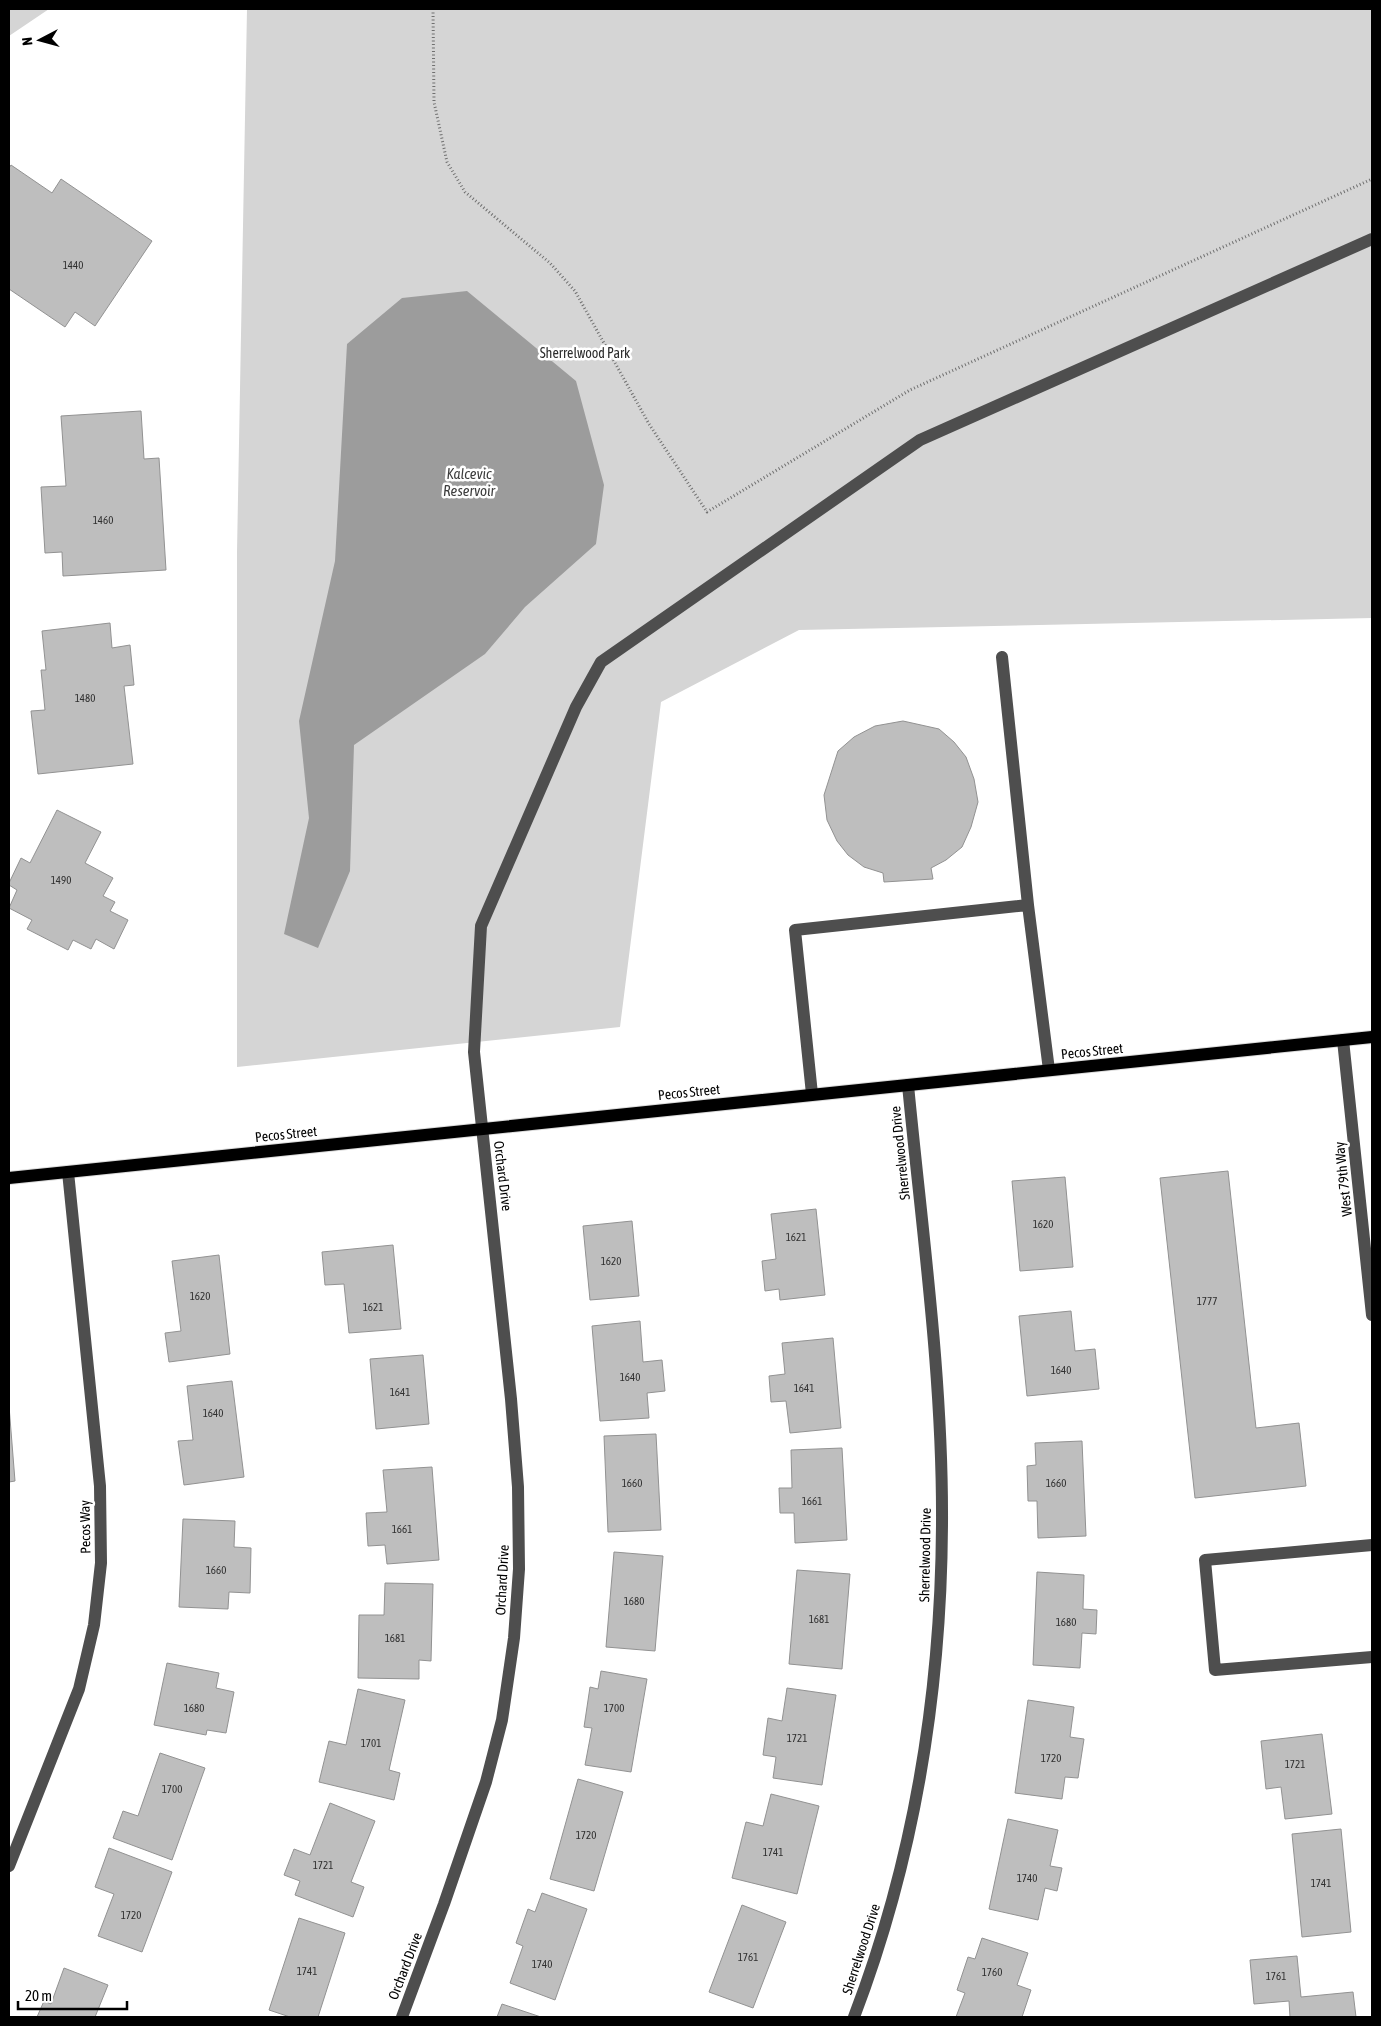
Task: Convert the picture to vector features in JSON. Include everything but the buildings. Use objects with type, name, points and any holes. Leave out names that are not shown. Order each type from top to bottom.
[{"type":"main road","name":"Pecos Street","points":[[9,1178],[1372,1037]]},
{"type":"street","name":"Orchard Drive","points":[[402,2017],[444,1904],[486,1782],[502,1720],[514,1638],[519,1569],[518,1487],[512,1399],[474,1052],[481,926],[576,707],[600,662],[920,440],[1372,239]]},
{"type":"street","points":[[1002,657],[1028,905],[1049,1070]]},
{"type":"street","points":[[812,1094],[794,930],[1028,905]]},
{"type":"street","name":"West 79th Way","points":[[1343,1040],[1372,1316]]},
{"type":"street","name":"Sherrelwood Drive","points":[[854,2017],[873,1968],[888,1920],[912,1822],[929,1723],[939,1624],[942,1523],[936,1372],[908,1085]]},
{"type":"street","name":"Pecos Way","points":[[9,1866],[79,1689],[94,1625],[101,1563],[100,1486],[68,1172]]},
{"type":"street","points":[[1372,1545],[1205,1560],[1214,1670],[1372,1657]]},
{"type":"path","points":[[433,9],[434,102],[447,162],[465,192],[550,262],[575,291],[649,424],[708,512],[910,390],[1372,179]]},
{"type":"green space","points":[[9,9],[49,9],[9,36]]},
{"type":"green space","name":"Sherrelwood Park","points":[[247,9],[1372,9],[1372,618],[799,630],[661,702],[620,1027],[237,1067],[237,552]]},
{"type":"water","name":"Kalcevic Reservoir","points":[[467,291],[576,381],[604,485],[596,544],[525,607],[485,654],[354,745],[350,871],[318,948],[284,934],[309,818],[299,721],[335,561],[347,344],[402,298]]}]
